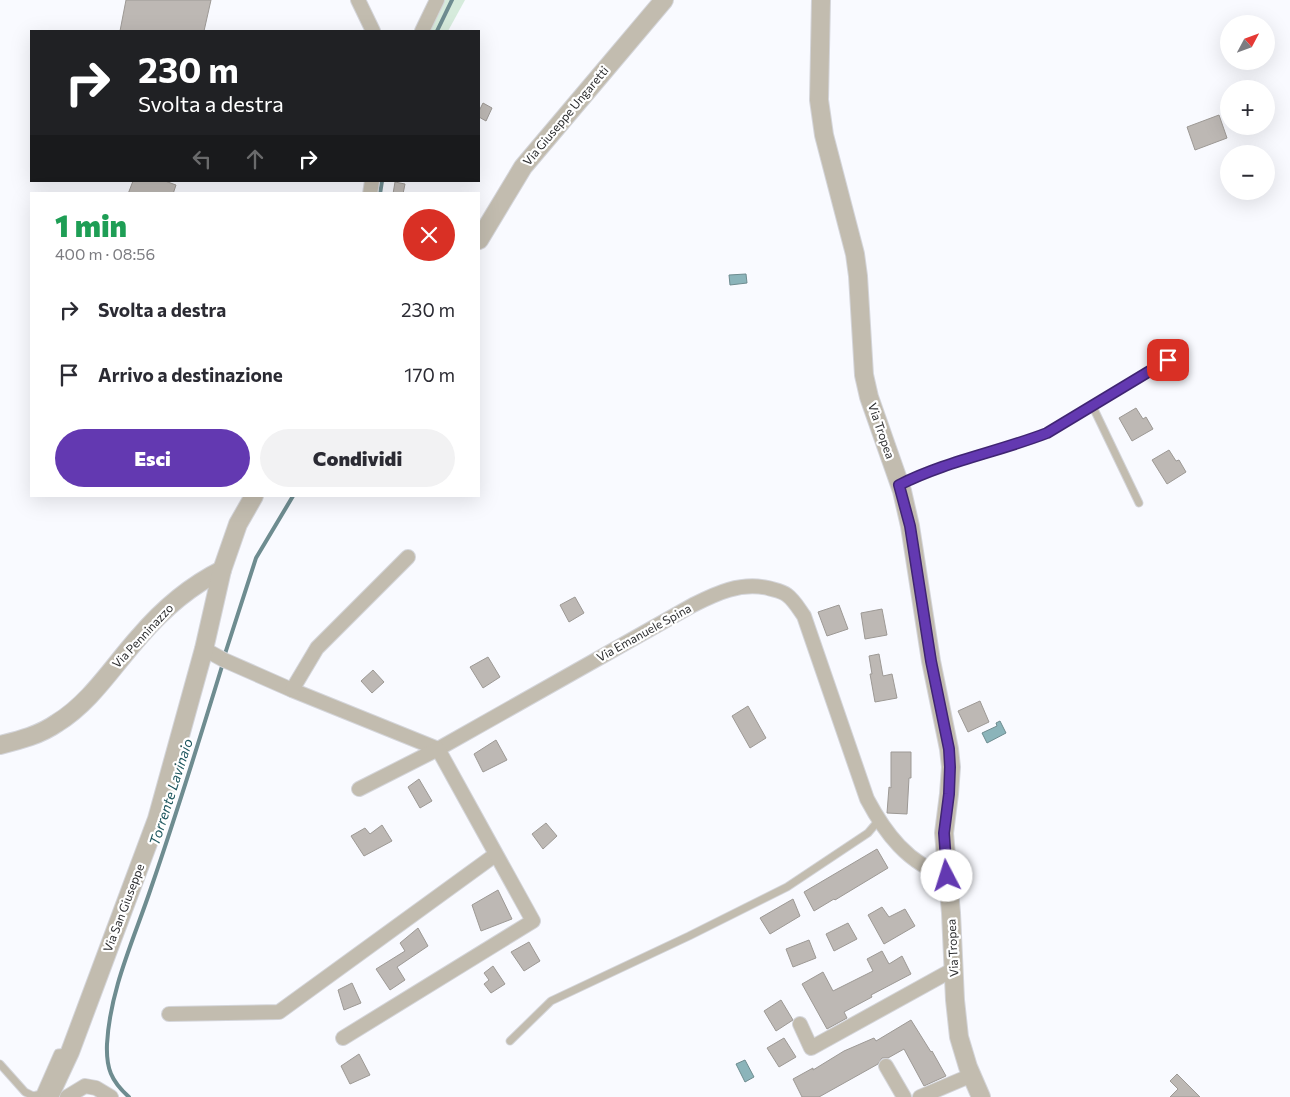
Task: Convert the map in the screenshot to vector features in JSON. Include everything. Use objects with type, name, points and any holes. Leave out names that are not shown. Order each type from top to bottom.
[{"type":"street","points":[[358,0],[373,30]]},
{"type":"street","points":[[422,30],[437,0]]},
{"type":"street","name":"Via Giuseppe Ungaretti","points":[[480,238],[523,167],[664,0]]},
{"type":"street","name":"Via Tropea","points":[[821,0],[819,100],[824,135],[855,254],[864,375],[869,397],[899,485],[910,526],[931,661],[949,749],[949,794],[944,833],[959,1038],[981,1097]]},
{"type":"street","points":[[222,570],[238,524],[253,497]]},
{"type":"street","points":[[292,690],[317,648],[408,557]]},
{"type":"street","name":"Via San Giuseppe","points":[[49,1097],[70,1052],[157,819],[204,648],[222,570]]},
{"type":"street","name":"Via Penninazzo","points":[[0,745],[42,732],[71,714],[98,686],[154,620],[174,602],[210,576],[222,570]]},
{"type":"street","name":"Via Emanuele Spina","points":[[359,789],[438,749],[693,605],[718,593],[741,586],[758,586],[786,594],[804,616],[867,799],[879,820],[899,847],[918,862],[937,873],[947,876]]},
{"type":"street","points":[[204,648],[224,660],[292,690],[438,749],[533,921],[343,1038]]},
{"type":"street","points":[[170,1014],[278,1012],[496,855]]},
{"type":"street","points":[[800,1024],[811,1048],[954,969]]},
{"type":"street","points":[[886,1066],[904,1097]]},
{"type":"street","points":[[920,1097],[972,1075]]},
{"type":"street","points":[[67,1097],[85,1086],[96,1088],[111,1097]]},
{"type":"lane","points":[[899,485],[920,475],[1047,433],[1168,360]]},
{"type":"lane","points":[[1092,405],[1139,503]]},
{"type":"lane","points":[[510,1041],[552,1001],[787,887],[868,833],[879,820]]},
{"type":"lane","points":[[0,1064],[25,1092],[33,1096],[40,1094],[58,1053],[70,1052]]},
{"type":"green space","points":[[442,0],[465,0],[449,30],[427,30]]},
{"type":"water","points":[[746,274],[747,283],[730,285],[729,275]]},
{"type":"water","points":[[1000,721],[1006,733],[987,743],[982,733],[997,726],[996,723]]},
{"type":"water","points":[[745,1060],[754,1077],[745,1082],[736,1064]]},
{"type":"building","points":[[126,0],[211,0],[204,30],[120,30]]},
{"type":"building","points":[[483,103],[492,108],[486,121],[480,118],[480,109]]},
{"type":"building","points":[[1219,115],[1220,135],[1226,135],[1227,138],[1195,150],[1187,127]]},
{"type":"building","points":[[133,182],[168,182],[176,185],[174,192],[129,192]]},
{"type":"building","points":[[395,182],[405,184],[403,192],[393,192]]},
{"type":"building","points":[[1136,408],[1143,419],[1146,417],[1153,429],[1132,441],[1119,418]]},
{"type":"building","points":[[1169,450],[1176,461],[1179,460],[1186,472],[1167,484],[1152,460]]},
{"type":"building","points":[[575,597],[584,613],[569,622],[560,605]]},
{"type":"building","points":[[839,605],[848,629],[827,636],[818,612]]},
{"type":"building","points":[[882,609],[887,635],[865,639],[861,613]]},
{"type":"building","points":[[879,654],[883,676],[892,674],[897,698],[875,702],[869,656]]},
{"type":"building","points":[[488,657],[500,677],[483,688],[470,667]]},
{"type":"building","points":[[373,670],[384,682],[372,693],[361,681]]},
{"type":"building","points":[[980,701],[989,722],[968,732],[958,711]]},
{"type":"building","points":[[748,706],[766,738],[750,748],[732,716]]},
{"type":"building","points":[[496,740],[507,760],[483,772],[474,754]]},
{"type":"building","points":[[891,752],[911,752],[911,778],[909,778],[907,814],[887,813],[889,787],[891,788]]},
{"type":"building","points":[[419,779],[432,801],[420,808],[408,787]]},
{"type":"building","points":[[546,823],[557,836],[543,849],[532,834]]},
{"type":"building","points":[[382,825],[392,841],[364,856],[351,836],[365,828],[370,834]]},
{"type":"building","points":[[877,849],[888,868],[814,911],[804,892]]},
{"type":"building","points":[[498,890],[512,919],[481,931],[472,905]]},
{"type":"building","points":[[793,899],[800,916],[770,934],[760,918]]},
{"type":"building","points":[[882,907],[889,917],[905,909],[915,926],[884,944],[868,915]]},
{"type":"building","points":[[848,923],[857,939],[834,951],[826,934]]},
{"type":"building","points":[[418,928],[428,946],[397,967],[405,980],[390,990],[376,969],[405,951],[400,943]]},
{"type":"building","points":[[809,940],[816,958],[793,967],[786,949]]},
{"type":"building","points":[[529,942],[540,961],[524,971],[511,952]]},
{"type":"building","points":[[882,951],[889,964],[902,956],[911,974],[844,1012],[847,1018],[827,1029],[802,984],[823,972],[833,991],[873,971],[867,959]]},
{"type":"building","points":[[493,966],[505,984],[491,993],[484,984],[489,980],[484,973]]},
{"type":"building","points":[[352,983],[361,1003],[344,1010],[338,990]]},
{"type":"building","points":[[781,1000],[793,1020],[776,1031],[764,1011]]},
{"type":"building","points":[[911,1020],[946,1076],[924,1086],[904,1049],[888,1058],[882,1058],[878,1064],[819,1097],[802,1097],[793,1079],[813,1068],[813,1070],[844,1051],[874,1038],[876,1041]]},
{"type":"building","points":[[784,1038],[796,1057],[779,1067],[767,1048]]},
{"type":"building","points":[[359,1054],[370,1075],[350,1084],[341,1066]]},
{"type":"building","points":[[1177,1074],[1200,1097],[1170,1097],[1178,1089],[1170,1081]]},
{"type":"waterway","name":"Torrente Lavinaio","points":[[437,30],[452,0]]},
{"type":"waterway","name":"Torrente Lavinaio","points":[[380,192],[382,182]]},
{"type":"waterway","name":"Torrente Lavinaio","points":[[224,657],[256,558],[292,497]]},
{"type":"waterway","name":"Torrente Lavinaio","points":[[129,1097],[114,1080],[107,1060],[109,1024],[113,1004],[124,964],[179,804],[223,663]]},
{"type":"route","points":[[947,876],[944,833],[949,794],[949,749],[931,661],[910,526],[899,485],[920,475],[1047,433],[1168,360]]}]
